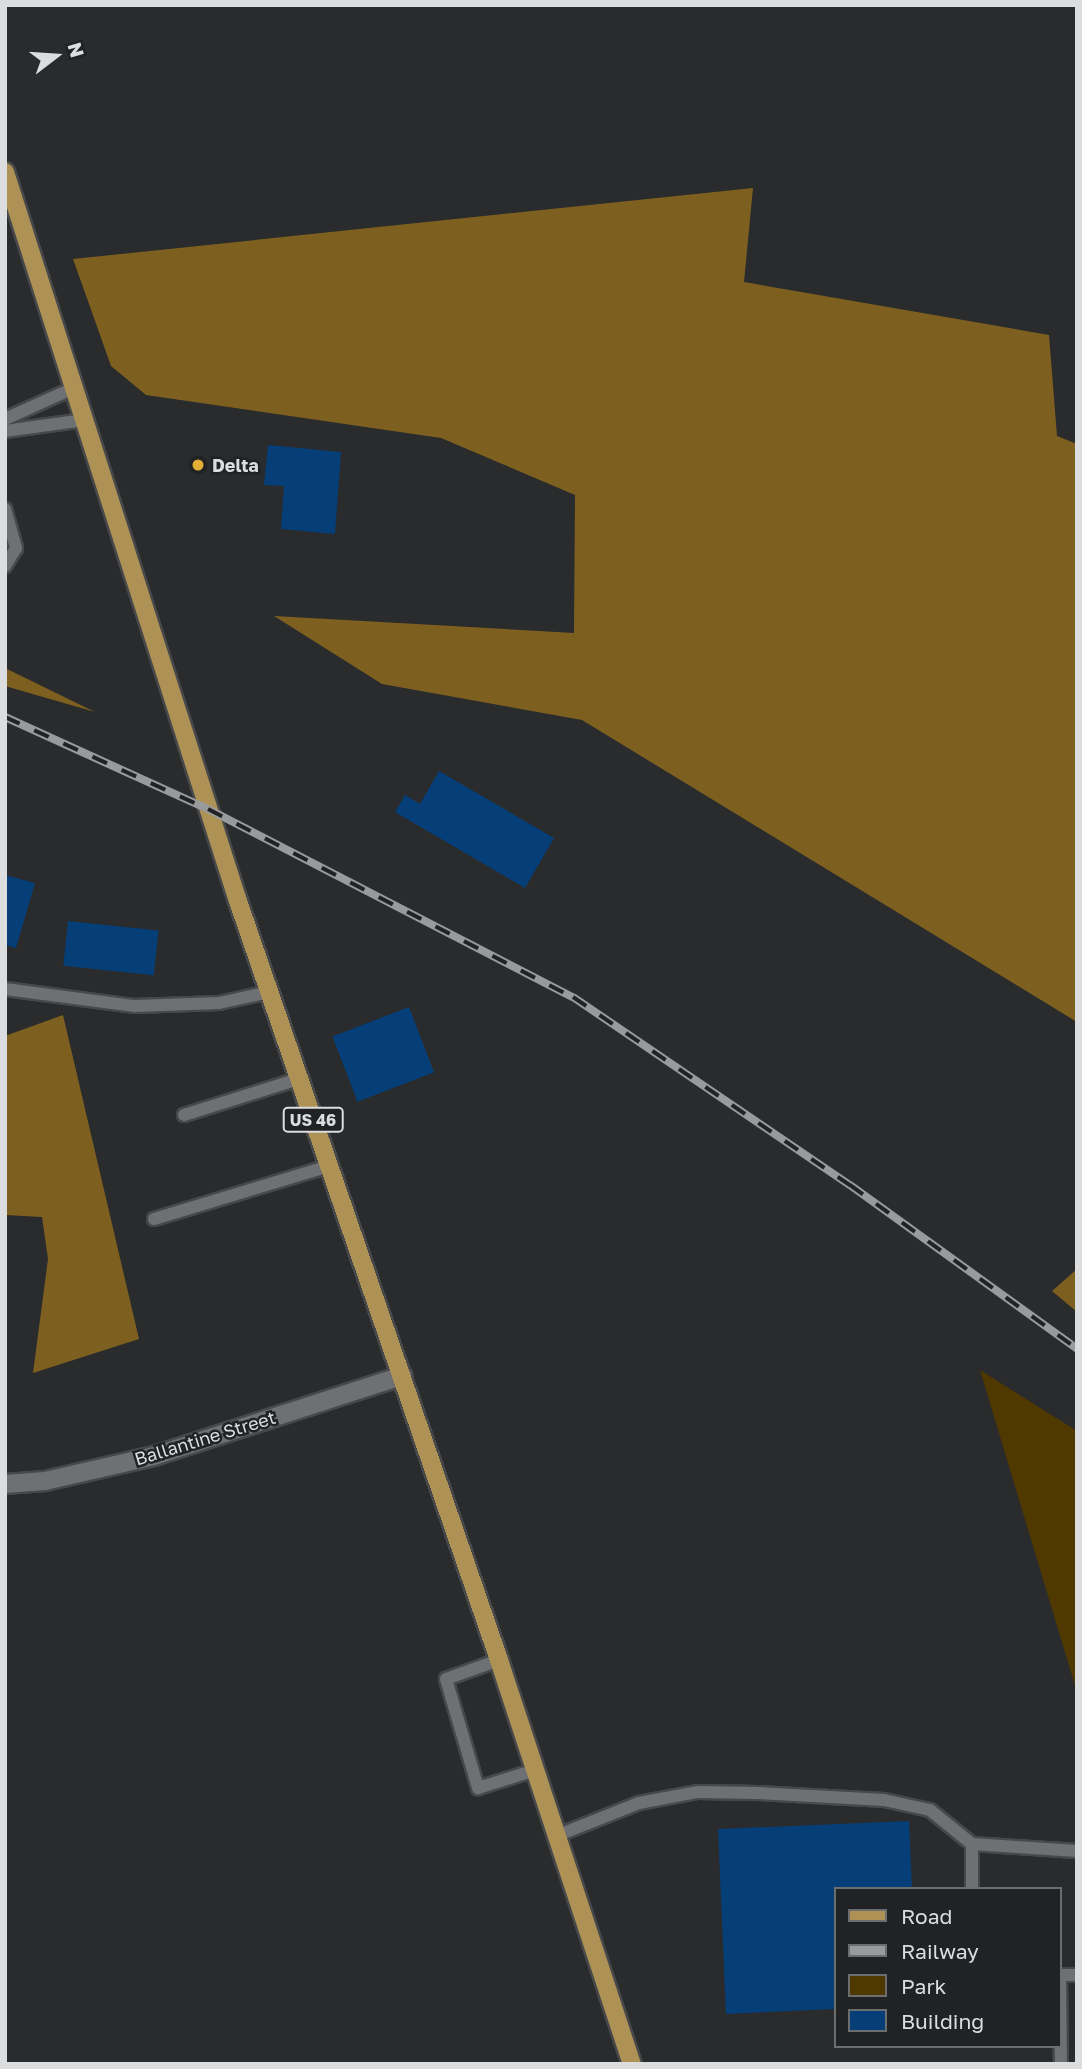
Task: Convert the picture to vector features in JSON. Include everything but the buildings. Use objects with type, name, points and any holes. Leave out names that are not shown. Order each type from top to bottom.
[{"type":"main road","name":"US 46","points":[[7,183],[270,992],[499,1660],[632,2064]]},
{"type":"street","name":"Ballantine Street","points":[[5,1484],[46,1481],[154,1456],[402,1376]]},
{"type":"lane","points":[[5,419],[74,388]]},
{"type":"lane","points":[[5,431],[85,420]]},
{"type":"lane","points":[[5,509],[16,548],[5,566]]},
{"type":"lane","points":[[5,989],[135,1006],[219,1003],[270,992]]},
{"type":"lane","points":[[184,1115],[299,1079]]},
{"type":"lane","points":[[154,1219],[329,1166]]},
{"type":"lane","points":[[499,1660],[446,1679],[478,1788],[535,1770]]},
{"type":"lane","points":[[556,1836],[639,1803],[698,1792],[758,1793],[884,1800],[930,1810],[972,1844],[1077,1850]]},
{"type":"lane","points":[[972,1844],[972,1887]]},
{"type":"green space","points":[[980,1370],[1077,1431],[1077,1692]]},
{"type":"shaded area","points":[[753,188],[744,282],[1049,335],[1057,436],[1077,444],[1077,1022],[582,720],[382,684],[274,616],[574,633],[575,495],[441,438],[146,395],[111,366],[73,259]]},
{"type":"shaded area","points":[[5,668],[95,712],[5,686]]},
{"type":"shaded area","points":[[63,1015],[139,1339],[33,1373],[48,1259],[42,1217],[5,1215],[5,1036]]},
{"type":"shaded area","points":[[1077,1269],[1077,1312],[1052,1291]]},
{"type":"railway","points":[[5,717],[208,809],[573,997],[850,1185],[1077,1349]]},
{"type":"place","name":"Delta","points":[[198,465]]}]
